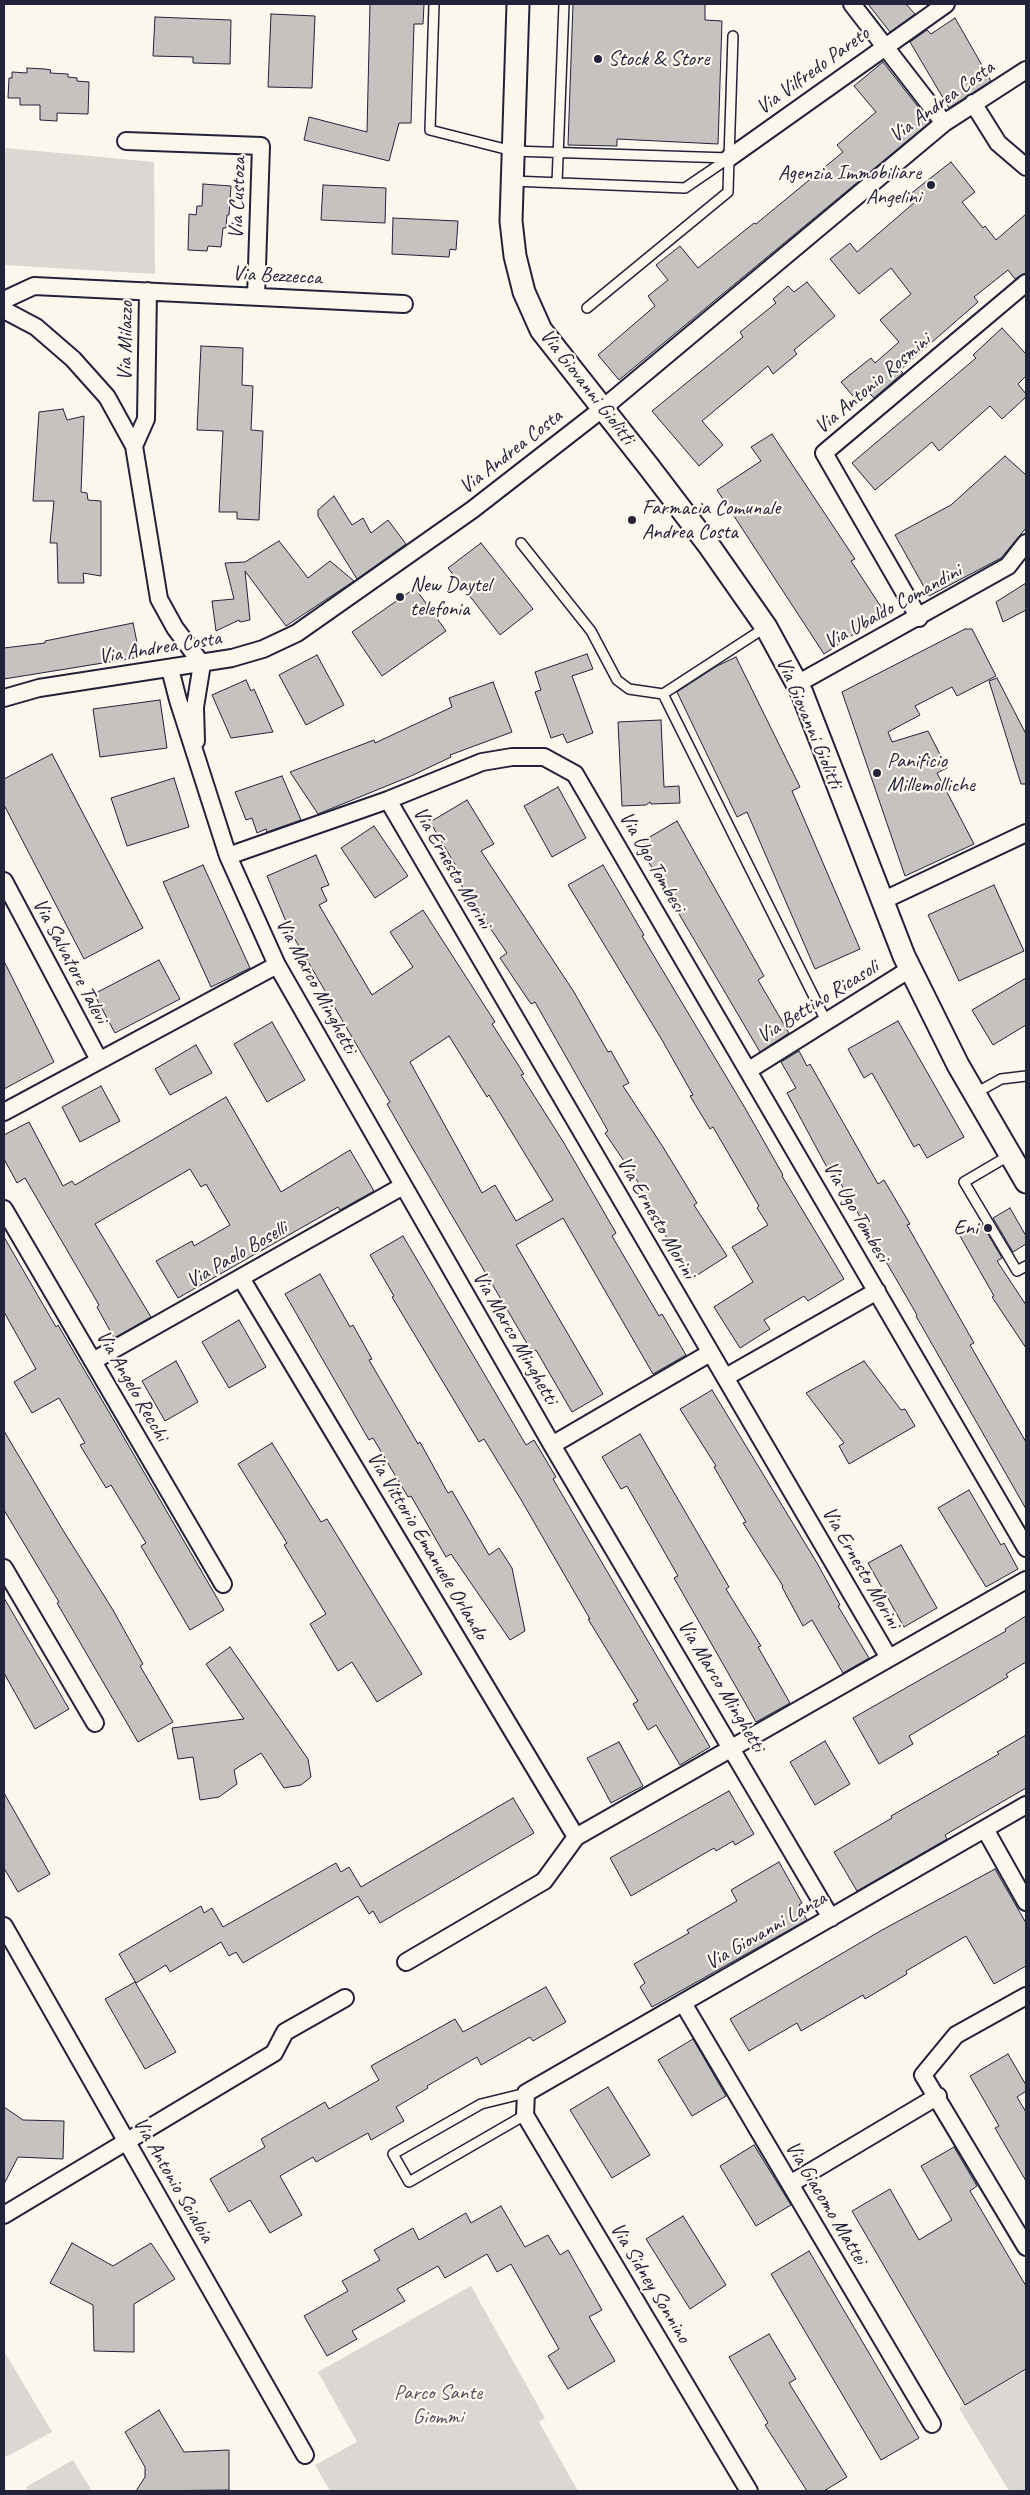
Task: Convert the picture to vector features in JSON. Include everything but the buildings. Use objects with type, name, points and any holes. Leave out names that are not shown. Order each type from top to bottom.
[{"type":"street","name":"Via Giovanni Giolitti","points":[[518,4],[511,221],[514,256],[524,292],[541,330],[705,540],[766,627],[797,684],[910,969],[974,1094],[1026,1182]]},
{"type":"street","points":[[852,4],[944,123]]},
{"type":"street","name":"Via Vilfredo Pareto","points":[[729,158],[885,45],[946,4]]},
{"type":"street","name":"Via Andrea Costa","points":[[4,698],[39,688],[202,664],[263,649],[297,634],[472,510],[602,409],[944,123],[1026,70]]},
{"type":"street","points":[[973,103],[998,143],[1026,167]]},
{"type":"street","name":"Via Custoza","points":[[126,141],[261,146],[256,297]]},
{"type":"street","name":"Via Antonio Rosmini","points":[[919,618],[824,453],[1026,283]]},
{"type":"street","name":"Via Milazzo","points":[[4,300],[34,286],[148,291],[146,419],[134,446]]},
{"type":"street","name":"Via Bezzecca","points":[[148,291],[404,304]]},
{"type":"street","name":"Via Milazzo","points":[[4,310],[36,327],[73,359],[107,397],[134,446],[159,599],[175,628],[202,664]]},
{"type":"street","name":"Via Ubaldo Comandini","points":[[797,684],[919,618],[1008,566],[1026,543]]},
{"type":"street","name":"Via Ubaldo Comandini","points":[[1008,566],[1026,565]]},
{"type":"street","name":"Via Marco Minghetti","points":[[197,762],[195,707],[202,664]]},
{"type":"street","name":"Via Marco Minghetti","points":[[170,669],[197,762],[228,856],[277,965],[552,1445],[732,1747],[831,1918]]},
{"type":"street","name":"Via Ugo Tombesi","points":[[228,856],[388,800],[482,762],[512,757],[544,757],[575,774],[1026,1548]]},
{"type":"street","name":"Via Ernesto Morini","points":[[388,800],[888,1658]]},
{"type":"street","points":[[882,901],[1026,833]]},
{"type":"street","name":"Via Salvatore Talevi","points":[[4,881],[99,1060]]},
{"type":"street","points":[[4,1112],[277,965]]},
{"type":"street","name":"Via Bettino Ricasoli","points":[[749,1070],[910,969]]},
{"type":"street","name":"Via Paolo Boselli","points":[[93,1361],[403,1186]]},
{"type":"street","name":"Via Angelo Recchi","points":[[4,1209],[222,1584]]},
{"type":"street","name":"Via Vittorio Emanuele Orlando","points":[[241,1278],[576,1837]]},
{"type":"street","name":"Via Ugo Tombesi","points":[[726,1378],[877,1291]]},
{"type":"street","points":[[552,1445],[710,1353]]},
{"type":"street","points":[[4,1568],[94,1723]]},
{"type":"street","points":[[406,1962],[544,1881],[576,1837],[1026,1580]]},
{"type":"street","name":"Via Giovanni Lanza","points":[[526,2093],[1026,1805]]},
{"type":"street","points":[[985,1830],[1026,1902]]},
{"type":"street","name":"Via Antonio Scialoia","points":[[4,1926],[305,2455]]},
{"type":"street","points":[[1026,1996],[956,2035],[924,2075],[1026,2247]]},
{"type":"street","points":[[4,2215],[274,2053],[284,2032],[345,1998]]},
{"type":"street","name":"Via Giacomo Mattei","points":[[683,2003],[932,2424]]},
{"type":"street","points":[[525,2115],[526,2093]]},
{"type":"street","points":[[790,2184],[938,2096]]},
{"type":"street","name":"Via Sidney Sonnino","points":[[525,2115],[749,2491]]},
{"type":"lane","points":[[434,4],[430,130],[513,151],[729,158]]},
{"type":"lane","points":[[557,183],[564,4]]},
{"type":"lane","points":[[587,308],[728,192],[733,36]]},
{"type":"lane","points":[[512,181],[685,188],[729,158]]},
{"type":"lane","points":[[521,543],[591,631],[617,680],[629,689],[663,694],[766,627]]},
{"type":"lane","points":[[663,694],[826,1021]]},
{"type":"lane","points":[[974,1094],[1001,1079],[1026,1076]]},
{"type":"lane","points":[[1010,1155],[964,1182],[1017,1271],[1026,1266]]},
{"type":"lane","points":[[525,2115],[409,2182],[393,2154],[481,2104],[526,2093]]},
{"type":"green space","points":[[6,148],[154,162],[155,274],[4,265],[4,170]]},
{"type":"green space","name":"Parco Sante Giommi","points":[[471,2286],[545,2418],[539,2422],[578,2491],[330,2491],[315,2465],[357,2442],[318,2372]]},
{"type":"green space","points":[[4,2351],[52,2432],[6,2457],[4,2454]]},
{"type":"green space","points":[[1026,2371],[1026,2491],[1009,2491],[959,2408]]},
{"type":"green space","points":[[73,2460],[92,2491],[28,2491],[26,2487]]},
{"type":"place","name":"Stock & Store","points":[[598,59]]},
{"type":"place","name":"Agenzia Immobiliare Angelini","points":[[931,185]]},
{"type":"place","name":"Farmacia Comunale Andrea Costa","points":[[632,520]]},
{"type":"place","name":"New Daytel telefonia","points":[[400,597]]},
{"type":"place","name":"Panificio Millemolliche","points":[[877,773]]},
{"type":"place","name":"Eni","points":[[988,1228]]}]
